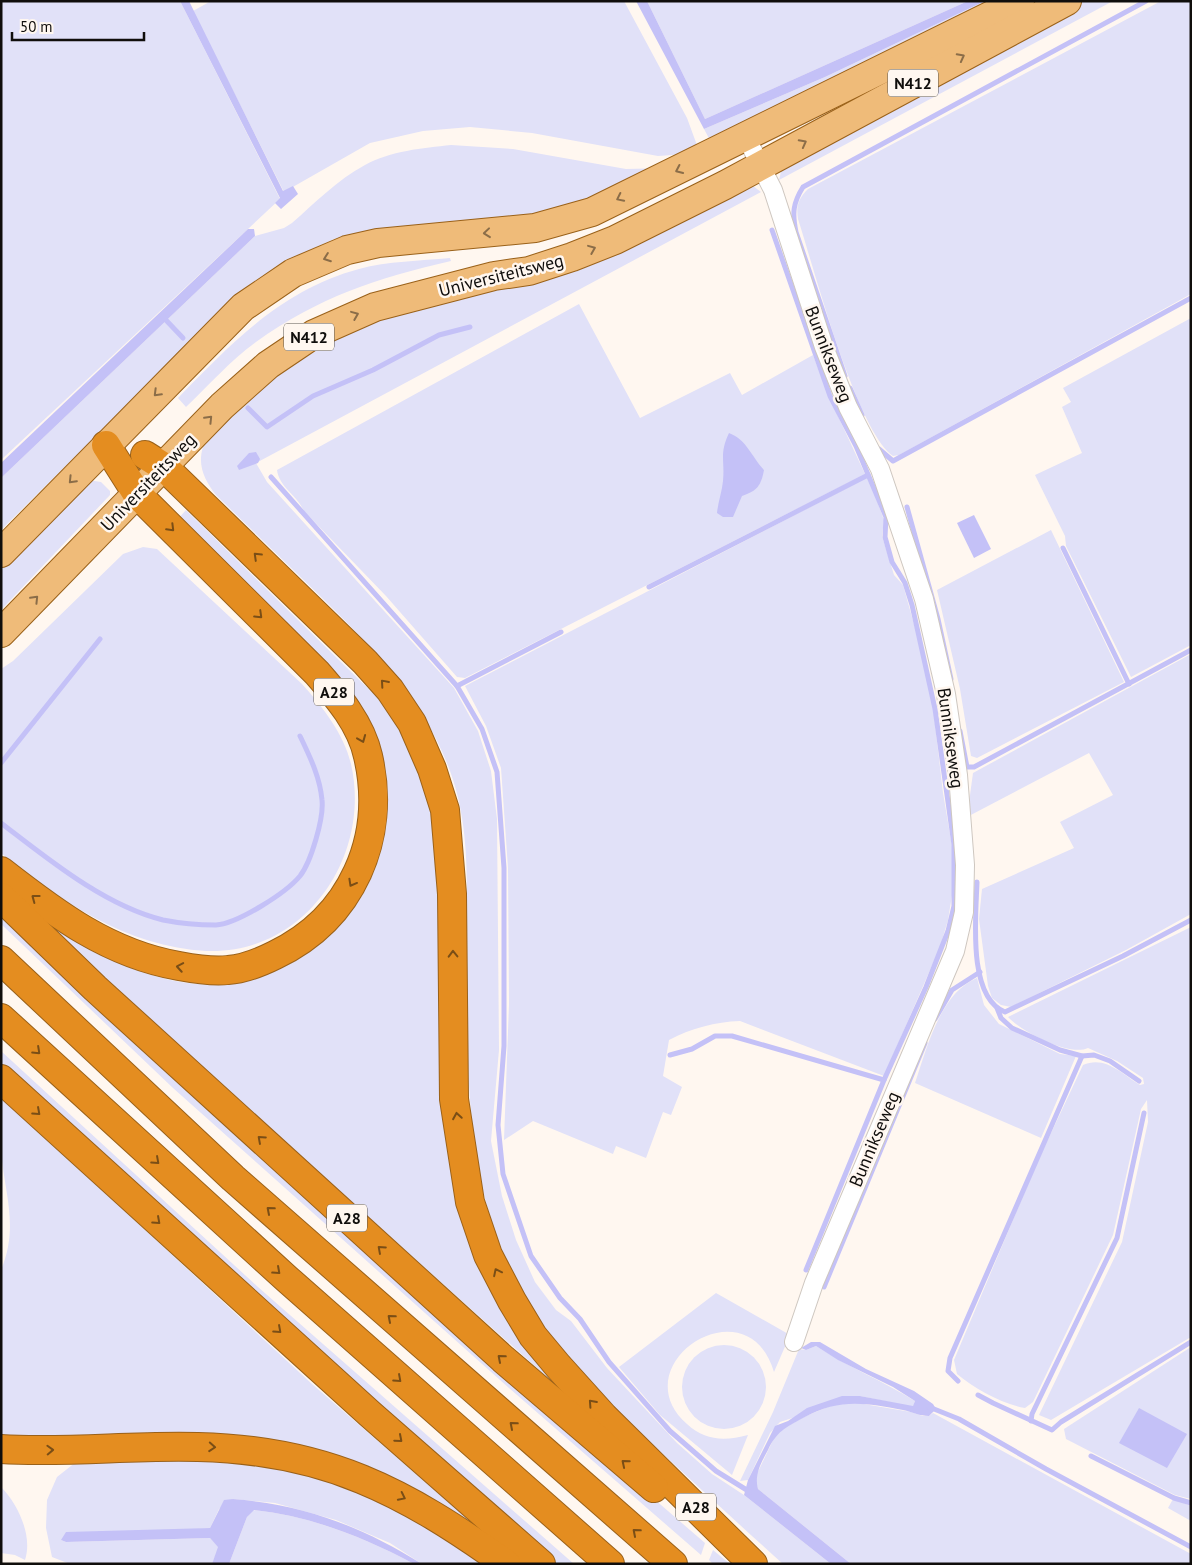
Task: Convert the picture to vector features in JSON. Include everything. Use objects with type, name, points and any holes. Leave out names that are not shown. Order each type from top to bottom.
[{"type":"highway","name":"A28","points":[[1,871],[84,932],[119,950],[160,963],[192,969],[229,970],[271,957],[291,947],[319,927],[342,901],[360,869],[370,838],[373,815],[372,784],[368,754],[355,723],[338,697],[317,673],[137,494],[106,445]]},
{"type":"highway","name":"A28","points":[[154,461],[365,662],[390,690],[412,724],[423,746],[445,810],[452,894],[454,1099],[470,1202],[488,1255],[528,1329],[558,1366],[604,1417],[753,1564]]},
{"type":"highway","name":"A28","points":[[1,897],[95,988],[502,1359],[743,1564]]},
{"type":"highway","name":"A28","points":[[1,960],[233,1178],[673,1564]]},
{"type":"highway","points":[[1,1018],[294,1286],[610,1564]]},
{"type":"highway","points":[[1,1079],[356,1401],[541,1564]]},
{"type":"highway","points":[[1,1449],[198,1446],[255,1450],[312,1460],[366,1479],[416,1503],[506,1564]]},
{"type":"main road","name":"N412","points":[[1,553],[243,307],[293,273],[347,250],[378,243],[535,228],[582,215],[746,138],[1020,1]]},
{"type":"main road","name":"Universiteitsweg","points":[[1,634],[137,494],[154,461],[244,385],[292,348],[314,334],[361,313],[406,298],[494,276],[528,271],[572,257],[629,233],[760,166],[1067,1]]},
{"type":"main road","points":[[106,445],[154,461]]},
{"type":"street","name":"Bunnikseweg","points":[[746,138],[773,190],[824,347],[848,408],[880,469],[924,599],[946,694],[958,775],[965,865],[964,912],[955,951],[818,1274],[794,1342]]},
{"type":"shaded area","points":[[1,1],[180,1],[280,199],[1,460]]},
{"type":"shaded area","points":[[211,1],[624,1],[687,118],[698,148],[686,154],[658,156],[532,133],[470,127],[423,131],[370,143],[284,192],[193,11]]},
{"type":"shaded area","points":[[647,1],[968,1],[705,119]]},
{"type":"shaded area","points":[[985,1],[1010,1],[712,144],[704,129],[825,77]]},
{"type":"shaded area","points":[[1078,1],[1113,1],[779,180],[783,163]]},
{"type":"shaded area","points":[[1161,1],[1191,1],[1191,294],[899,455],[893,456],[879,440],[865,415],[851,383],[825,309],[798,219],[797,210],[800,199],[808,189]]},
{"type":"shaded area","points":[[451,145],[513,149],[626,169],[666,168],[549,214],[387,230],[334,239],[286,261],[240,293],[1,530],[1,478],[255,236],[284,228],[292,223],[336,185],[355,171],[375,160],[407,151]]},
{"type":"shaded area","points":[[739,184],[753,186],[761,192],[256,463],[267,482],[454,688],[478,731],[491,771],[497,819],[499,1050],[491,1141],[502,1196],[516,1240],[535,1282],[556,1310],[571,1321],[607,1368],[677,1443],[712,1474],[744,1495],[831,1564],[783,1564],[643,1436],[600,1394],[561,1350],[527,1302],[513,1276],[496,1235],[484,1193],[475,1150],[468,1062],[466,850],[461,810],[450,771],[426,720],[394,675],[357,633],[216,495],[205,479],[201,461],[203,447],[207,441],[254,394],[286,370],[356,330],[392,314]]},
{"type":"shaded area","points":[[450,258],[451,261],[373,282],[326,301],[279,326],[246,349],[186,407],[178,398],[238,339],[260,321],[305,290],[331,278],[370,266]]},
{"type":"shaded area","points":[[579,304],[640,418],[730,373],[742,395],[813,355],[829,397],[865,474],[465,678],[457,677],[386,596],[304,511],[281,481],[277,470]]},
{"type":"shaded area","points":[[1191,318],[1191,645],[1131,677],[1066,546],[1065,536],[1035,475],[1082,453],[1062,407],[1071,402],[1063,388]]},
{"type":"shaded area","points":[[868,477],[884,520],[882,536],[894,575],[903,585],[919,642],[933,707],[943,793],[952,846],[954,883],[948,920],[940,947],[884,1076],[740,1021],[704,1026],[669,1040],[663,1076],[682,1087],[671,1115],[663,1112],[646,1158],[616,1146],[613,1154],[533,1121],[504,1140],[509,1004],[508,868],[501,768],[486,726],[465,686]]},
{"type":"shaded area","points":[[88,480],[101,482],[110,491],[110,495],[1,610],[1,568],[78,486]]},
{"type":"shaded area","points":[[186,510],[391,711],[433,796],[460,1195],[575,1402],[349,1200],[18,898],[94,951],[136,970],[181,982],[209,984],[236,982],[263,975],[289,965],[312,950],[334,932],[352,911],[367,887],[374,871],[384,837],[386,819],[385,783],[379,748],[177,520]]},
{"type":"shaded area","points":[[1051,530],[1124,682],[977,758],[971,756],[960,689],[937,590]]},
{"type":"shaded area","points":[[143,547],[157,549],[302,684],[338,731],[351,764],[355,799],[351,833],[340,865],[324,894],[301,918],[273,936],[242,948],[206,951],[177,948],[149,941],[122,931],[71,904],[23,871],[1,853],[1,669],[13,661],[123,554]]},
{"type":"shaded area","points":[[1191,654],[1191,914],[1126,950],[1011,1007],[1001,1005],[992,998],[988,986],[979,919],[982,889],[1074,848],[1060,822],[1113,795],[1089,753],[967,817],[973,773]]},
{"type":"shaded area","points":[[1,909],[646,1492],[705,1543],[701,1555],[509,1388],[173,1088],[1,924]]},
{"type":"shaded area","points":[[1191,927],[1191,1337],[1051,1420],[1039,1415],[1122,1242],[1148,1122],[1147,1100],[1141,1109],[1113,1235],[1033,1402],[1025,1408],[1016,1406],[980,1390],[957,1374],[954,1360],[1037,1163],[1083,1065],[1099,1062],[1106,1064],[1140,1085],[1144,1084],[1143,1078],[1117,1061],[1088,1048],[1080,1050],[1058,1046],[1023,1029],[1008,1017]]},
{"type":"shaded area","points":[[977,978],[984,1005],[999,1024],[1060,1054],[1076,1056],[1041,1138],[915,1083],[930,1038],[944,1009],[964,985]]},
{"type":"shaded area","points":[[1,1051],[258,1287],[574,1564],[554,1564],[1,1066]]},
{"type":"shaded area","points":[[1,1097],[312,1384],[491,1539],[367,1469],[1,1439],[1,1270],[9,1239],[10,1225],[1,1152]]},
{"type":"shaded area","points":[[716,1293],[790,1335],[774,1372],[760,1346],[740,1333],[717,1333],[695,1342],[678,1358],[669,1378],[670,1401],[687,1424],[694,1430],[708,1437],[723,1439],[748,1435],[732,1475],[660,1415],[619,1367]]},
{"type":"shaded area","points":[[724,1345],[740,1348],[754,1357],[763,1371],[766,1387],[763,1403],[754,1417],[740,1426],[724,1429],[708,1426],[694,1417],[685,1403],[682,1387],[685,1371],[694,1357],[708,1348]]},
{"type":"shaded area","points":[[816,1346],[915,1401],[913,1407],[860,1396],[780,1422],[770,1433],[748,1480],[740,1481],[773,1412],[799,1349],[806,1350]]},
{"type":"shaded area","points":[[1191,1347],[1191,1499],[1175,1495],[1066,1439],[1064,1429]]},
{"type":"shaded area","points":[[852,1402],[911,1412],[923,1416],[929,1416],[933,1413],[1191,1554],[1191,1564],[851,1564],[758,1489],[755,1478],[775,1436],[782,1429],[808,1415],[833,1405]]},
{"type":"shaded area","points":[[194,1460],[266,1465],[290,1469],[341,1484],[366,1494],[413,1519],[459,1548],[480,1564],[422,1564],[390,1543],[336,1520],[275,1503],[233,1499],[219,1509],[210,1528],[61,1540],[66,1542],[210,1538],[219,1547],[212,1564],[70,1564],[52,1557],[46,1528],[47,1500],[57,1477],[76,1462]]},
{"type":"shaded area","points":[[1,1487],[13,1502],[22,1521],[27,1541],[25,1560],[15,1555],[1,1553]]},
{"type":"shaded area","points":[[1173,1499],[1191,1506],[1191,1521],[1168,1508]]},
{"type":"shaded area","points":[[253,1510],[295,1517],[336,1529],[376,1545],[414,1564],[229,1564],[247,1517]]},
{"type":"shaded area","points":[[713,1550],[730,1564],[713,1564],[709,1560]]},
{"type":"water","points":[[180,1],[189,1],[283,191],[293,186],[298,194],[281,209],[275,203],[280,198]]},
{"type":"water","points":[[636,1],[647,1],[705,119],[968,1],[985,1],[825,77],[704,129]]},
{"type":"water","points":[[248,229],[254,229],[255,236],[1,478],[1,463]]},
{"type":"water","points":[[729,433],[745,444],[764,470],[760,484],[755,490],[742,496],[733,517],[723,517],[717,513],[723,481],[723,452]]},
{"type":"water","points":[[256,452],[260,459],[258,463],[239,470],[237,466],[249,453]]},
{"type":"water","points":[[974,515],[991,549],[974,558],[957,523]]},
{"type":"water","points":[[811,1342],[820,1342],[866,1369],[914,1391],[933,1404],[936,1409],[929,1416],[876,1405],[852,1404],[829,1407],[797,1421],[782,1431],[771,1444],[759,1469],[758,1489],[851,1564],[831,1564],[744,1495],[748,1480],[775,1426],[788,1421],[807,1408],[842,1396],[860,1396],[913,1406],[915,1401],[893,1387],[838,1360],[816,1346],[806,1350],[801,1348]]},
{"type":"water","points":[[1139,1408],[1187,1434],[1167,1468],[1119,1443]]},
{"type":"water","points":[[233,1499],[284,1506],[332,1520],[377,1539],[422,1564],[414,1564],[376,1545],[336,1529],[296,1517],[254,1510],[247,1517],[229,1564],[212,1564],[218,1547],[210,1538],[66,1542],[61,1540],[66,1532],[210,1528],[224,1500]]},
{"type":"waterway","points":[[845,376],[796,232],[794,208],[803,187],[1146,1]]},
{"type":"waterway","points":[[772,230],[830,396],[856,446],[886,517],[885,537],[892,562],[905,583],[912,605],[935,709],[954,845],[954,906],[948,931],[926,987],[884,1080]]},
{"type":"waterway","points":[[879,449],[893,461],[1191,298]]},
{"type":"waterway","points":[[163,317],[183,338]]},
{"type":"waterway","points":[[248,408],[267,427],[313,396],[373,370],[439,335],[470,327]]},
{"type":"waterway","points":[[850,388],[862,415]]},
{"type":"waterway","points":[[649,587],[868,475]]},
{"type":"waterway","points":[[271,477],[457,686],[482,729],[497,772],[504,868],[504,1046],[498,1125],[503,1174],[531,1256],[560,1298],[580,1319],[609,1362],[670,1431],[716,1471],[750,1492]]},
{"type":"waterway","points":[[907,507],[938,619],[951,679]]},
{"type":"waterway","points":[[1063,548],[1129,684]]},
{"type":"waterway","points":[[457,686],[561,632]]},
{"type":"waterway","points":[[1,763],[100,639]]},
{"type":"waterway","points":[[960,731],[967,767],[974,767],[1191,650]]},
{"type":"waterway","points":[[1,823],[78,880],[120,904],[163,920],[203,925],[225,923],[248,914],[284,891],[300,876],[308,861],[319,828],[322,800],[317,775],[300,736]]},
{"type":"waterway","points":[[977,882],[975,934],[979,973],[984,990],[993,1004],[1005,1012],[1123,956],[1191,920]]},
{"type":"waterway","points":[[935,1019],[952,990],[980,972]]},
{"type":"waterway","points":[[997,1008],[1001,1018],[1012,1028],[1060,1050],[1082,1056],[1094,1055],[1110,1061],[1139,1081]]},
{"type":"waterway","points":[[670,1055],[692,1049],[715,1036],[732,1036],[884,1080],[806,1270]]},
{"type":"waterway","points":[[824,1287],[925,1043]]},
{"type":"waterway","points":[[958,1381],[948,1371],[950,1358],[1082,1056]]},
{"type":"waterway","points":[[1031,1421],[1032,1414],[1117,1238],[1144,1113]]},
{"type":"waterway","points":[[978,1395],[1052,1430],[1061,1422],[1191,1342]]},
{"type":"waterway","points":[[929,1407],[959,1419],[1046,1469],[1191,1547]]},
{"type":"waterway","points":[[1091,1456],[1174,1498],[1191,1503]]}]
